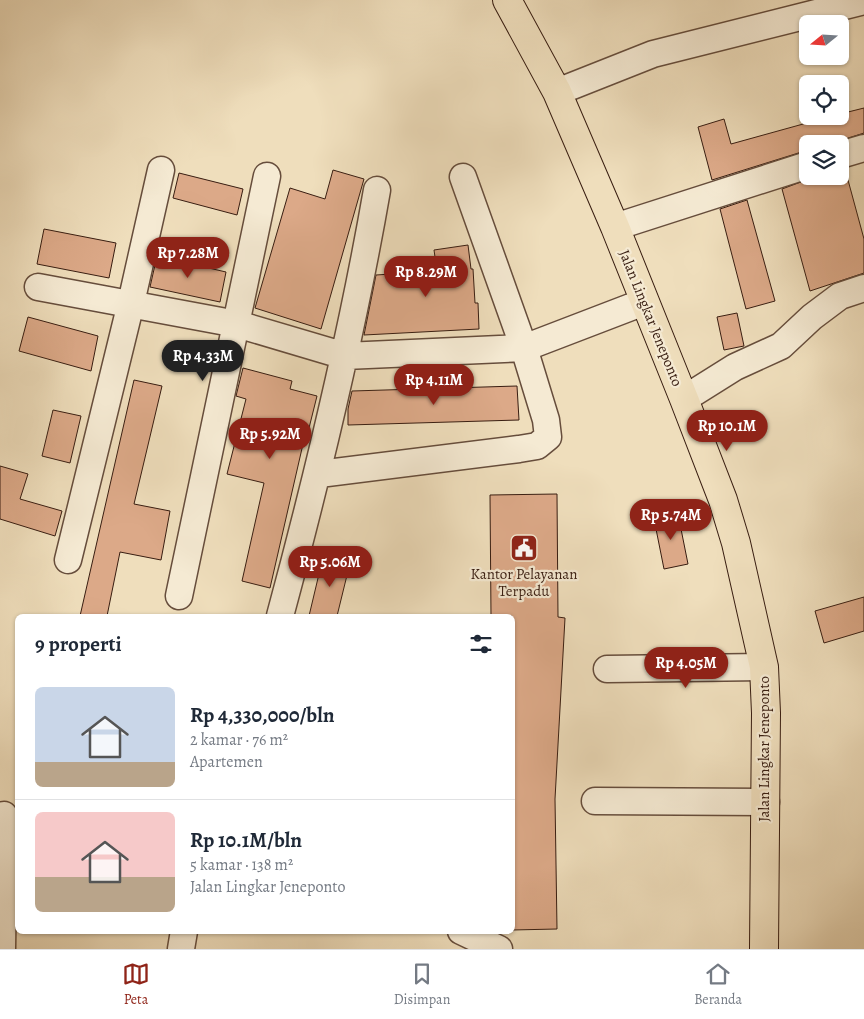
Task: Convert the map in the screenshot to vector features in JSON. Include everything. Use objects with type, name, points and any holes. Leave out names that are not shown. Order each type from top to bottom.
[{"type":"main road","name":"Jalan Lingkar Jeneponto","points":[[507,0],[557,92],[614,227],[723,500],[736,543],[764,667],[766,802],[764,949]]},
{"type":"street","points":[[557,92],[653,54],[864,1]]},
{"type":"street","points":[[849,152],[864,148]]},
{"type":"street","points":[[614,227],[799,168]]},
{"type":"street","points":[[68,560],[132,303],[162,170]]},
{"type":"street","points":[[179,596],[267,176]]},
{"type":"street","points":[[319,474],[479,455],[536,446],[543,443],[548,437],[546,420],[524,348],[463,176]]},
{"type":"street","points":[[281,614],[319,474],[345,356],[377,190]]},
{"type":"street","points":[[38,287],[237,324],[345,356],[524,348],[578,329],[644,302]]},
{"type":"street","points":[[684,399],[735,367],[781,346],[812,317],[840,296],[864,288]]},
{"type":"street","points":[[607,669],[764,667]]},
{"type":"street","points":[[595,801],[766,802]]},
{"type":"street","points":[[2,949],[7,815]]},
{"type":"street","points":[[181,949],[184,934]]},
{"type":"street","points":[[468,934],[500,949]]},
{"type":"building","points":[[864,108],[864,133],[849,138],[849,135],[799,135],[799,153],[712,180],[698,127],[724,119],[731,144],[800,125],[849,125],[849,112]]},
{"type":"building","points":[[333,170],[364,179],[321,329],[255,308],[290,188],[325,199]]},
{"type":"building","points":[[179,173],[243,189],[237,215],[173,198]]},
{"type":"building","points":[[799,183],[799,185],[849,184],[864,239],[864,273],[810,291],[782,189]]},
{"type":"building","points":[[747,200],[775,301],[746,309],[720,209]]},
{"type":"building","points":[[44,229],[116,243],[109,278],[37,264]]},
{"type":"building","points":[[468,245],[471,269],[473,269],[475,303],[478,303],[479,329],[364,335],[376,275],[437,271],[434,250]]},
{"type":"building","points":[[157,256],[226,272],[220,302],[150,287]]},
{"type":"building","points":[[737,313],[744,346],[724,350],[717,317]]},
{"type":"building","points":[[28,317],[98,336],[91,371],[19,351]]},
{"type":"building","points":[[243,368],[292,381],[290,389],[317,396],[308,432],[306,431],[270,588],[242,581],[264,483],[227,474],[246,399],[236,396]]},
{"type":"building","points":[[134,380],[162,386],[134,504],[170,511],[161,560],[120,552],[107,614],[80,614]]},
{"type":"building","points":[[517,386],[519,420],[348,425],[348,409],[352,391]]},
{"type":"building","points":[[53,410],[81,416],[70,463],[42,456]]},
{"type":"building","points":[[0,466],[28,474],[20,499],[62,511],[55,536],[0,519]]},
{"type":"building","points":[[557,494],[558,617],[565,618],[555,799],[557,929],[515,930],[515,614],[491,614],[490,495]]},
{"type":"building","points":[[678,514],[688,564],[664,569],[654,519]]},
{"type":"building","points":[[323,557],[350,563],[337,614],[309,614]]},
{"type":"building","points":[[864,597],[864,631],[824,643],[815,611]]},
{"type":"place","name":"Kantor Pelayanan Terpadu","points":[[524,548]]}]
